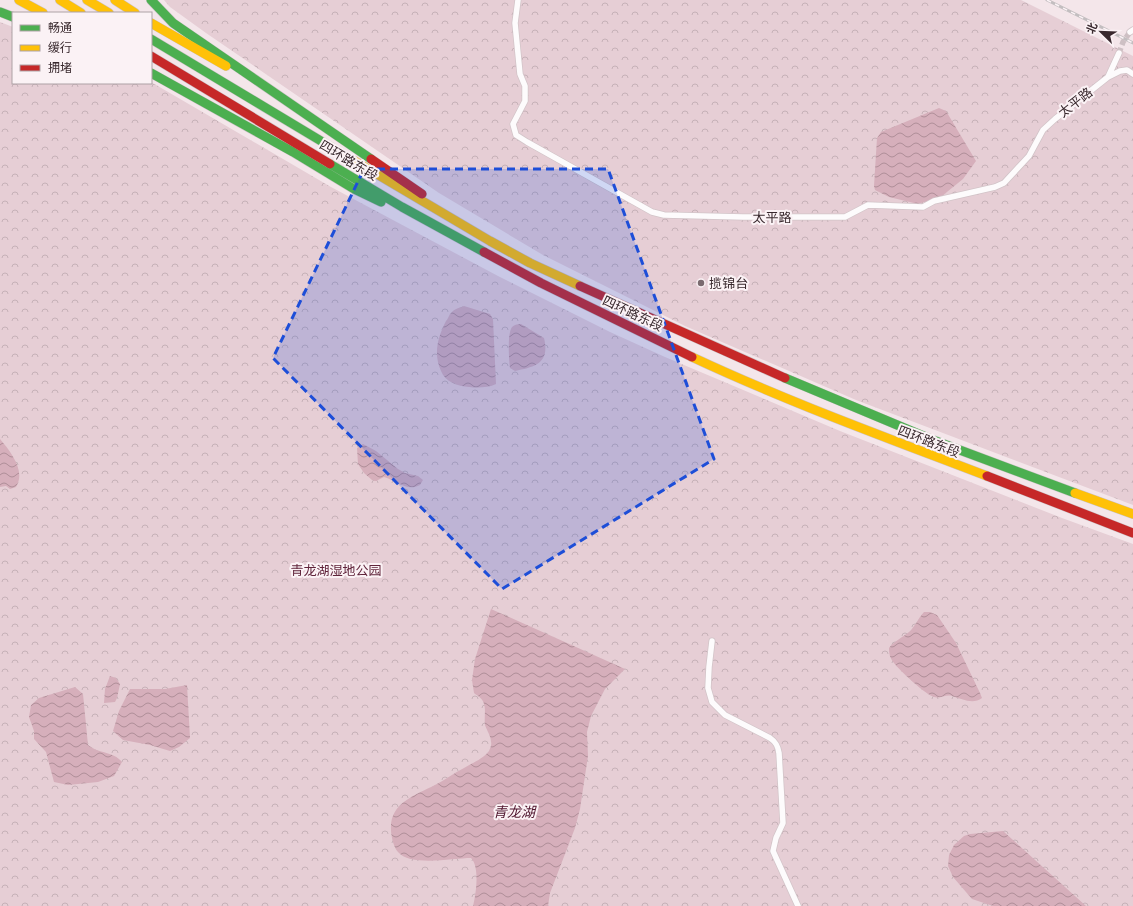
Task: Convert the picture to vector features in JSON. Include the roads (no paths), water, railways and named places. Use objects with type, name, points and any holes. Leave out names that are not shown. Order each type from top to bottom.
[{"type":"highway","points":[[20,0],[41,12]]},
{"type":"highway","points":[[60,0],[79,12]]},
{"type":"highway","points":[[87,0],[107,12]]},
{"type":"highway","points":[[115,0],[133,12]]},
{"type":"highway","points":[[151,0],[174,23],[490,241]]},
{"type":"highway","points":[[0,12],[12,17]]},
{"type":"highway","points":[[152,24],[278,95]]},
{"type":"highway","name":"四环路东段","points":[[152,40],[350,160],[530,263],[753,364],[933,440],[1133,514]]},
{"type":"highway","name":"四环路东段","points":[[152,57],[338,170],[541,283],[617,321],[729,374],[803,405],[1133,533]]},
{"type":"highway","points":[[152,74],[293,152],[354,189],[437,226]]},
{"type":"street","name":"太平路","points":[[518,0],[515,23],[520,74],[525,86],[525,101],[514,124],[516,135],[652,212],[664,215],[845,217],[868,205],[923,207],[934,201],[995,187],[1004,183],[1030,156],[1043,130],[1055,119],[1108,76],[1127,70],[1133,74]]},
{"type":"street","points":[[1108,76],[1118,53]]},
{"type":"street","points":[[712,641],[708,688],[712,702],[725,715],[770,738],[775,741],[778,746],[783,804],[783,823],[776,838],[773,851],[798,906]]},
{"type":"water","points":[[939,108],[946,111],[976,161],[963,179],[942,196],[918,204],[889,197],[875,190],[877,138],[881,132]]},
{"type":"water","points":[[464,306],[490,314],[493,319],[496,384],[479,388],[461,386],[449,381],[441,371],[437,358],[437,351],[441,333],[451,313]]},
{"type":"water","points":[[521,324],[544,338],[545,353],[540,362],[535,365],[515,371],[510,368],[509,335],[512,327]]},
{"type":"water","points":[[0,439],[13,456],[18,468],[19,481],[16,487],[10,489],[6,486],[0,487]]},
{"type":"water","points":[[363,444],[376,451],[398,469],[405,473],[418,476],[423,480],[420,485],[415,487],[406,487],[384,477],[376,481],[372,480],[364,473],[358,464],[357,448]]},
{"type":"water","name":"青龙湖","points":[[491,609],[625,669],[605,689],[591,716],[587,732],[588,756],[580,809],[575,828],[550,893],[548,906],[473,906],[476,888],[476,868],[471,858],[433,861],[404,857],[394,846],[392,838],[391,826],[393,817],[396,809],[402,803],[477,761],[489,751],[491,743],[490,736],[485,725],[485,706],[481,699],[474,693],[472,680],[475,659]]},
{"type":"water","points":[[924,612],[930,612],[937,615],[956,643],[980,693],[982,698],[979,700],[971,701],[950,696],[934,697],[913,682],[893,661],[890,656],[889,648],[893,643],[911,630]]},
{"type":"water","points":[[110,676],[116,678],[120,684],[117,698],[115,702],[104,703],[105,689]]},
{"type":"water","points":[[187,685],[190,738],[179,747],[170,751],[150,745],[123,740],[113,731],[119,711],[130,689],[165,689]]},
{"type":"water","points":[[75,687],[83,694],[88,745],[118,758],[122,762],[114,776],[98,782],[68,785],[54,782],[46,752],[34,739],[34,731],[29,717],[31,705],[39,698]]},
{"type":"water","points":[[1003,831],[1086,906],[993,906],[972,899],[953,877],[948,866],[949,855],[954,845],[964,836],[970,834]]},
{"type":"tunnel","points":[[1119,53],[1123,42],[1130,32]]},
{"type":"railway","points":[[1047,0],[1133,43]]},
{"type":"place","name":"揽锦台","points":[[701,283]]},
{"type":"park label","name":"青龙湖湿地公园","points":[[336,570]]}]
